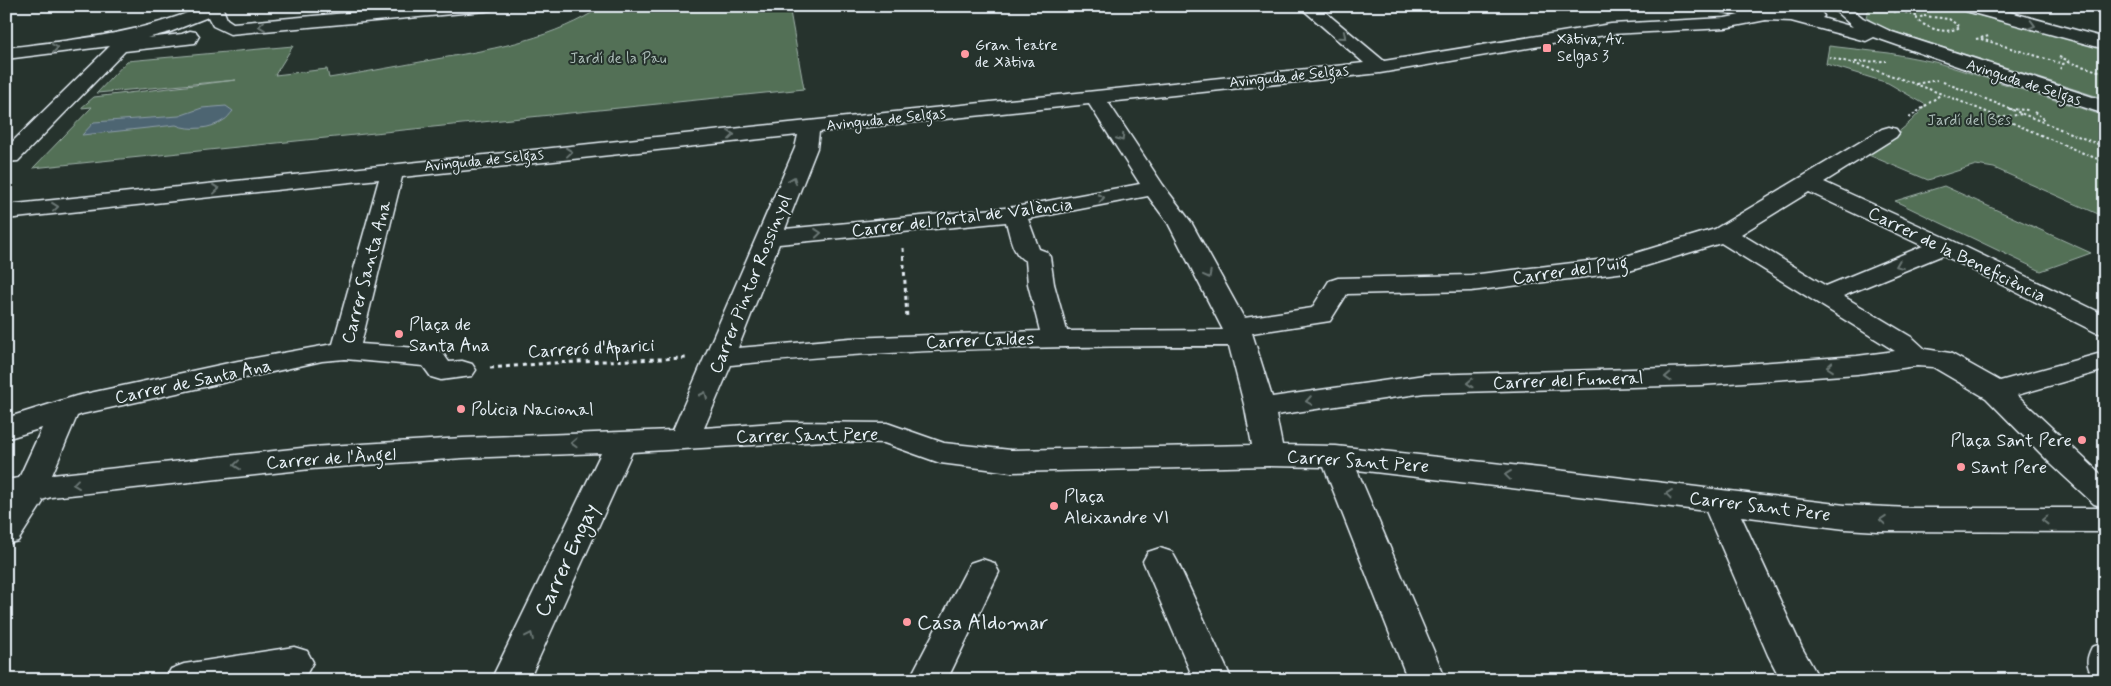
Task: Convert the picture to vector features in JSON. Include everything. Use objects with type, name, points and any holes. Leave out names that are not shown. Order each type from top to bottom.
[{"type":"street","points":[[300,22],[339,12],[344,6]]},
{"type":"street","points":[[126,38],[219,16],[300,22],[485,6]]},
{"type":"street","points":[[1306,6],[1380,67]]},
{"type":"street","points":[[1718,6],[1765,15],[1797,17],[1831,14],[1842,8]]},
{"type":"street","points":[[1968,6],[2105,44]]},
{"type":"street","name":"Avinguda de Selgas","points":[[1842,8],[1849,18],[1879,33],[1942,56],[2105,108]]},
{"type":"street","name":"Avinguda de Selgas","points":[[6,212],[1380,67],[1611,29],[1725,23],[1765,15]]},
{"type":"street","points":[[6,54],[126,38],[219,16]]},
{"type":"street","name":"Avinguda de Selgas","points":[[1797,17],[1942,56]]},
{"type":"street","points":[[10,156],[120,46],[189,39],[190,36]]},
{"type":"street","points":[[1095,97],[1154,188],[1179,222],[1238,333],[1260,408],[1269,456]]},
{"type":"street","name":"Carrer Pintor Rossinyol","points":[[684,440],[720,358],[806,148],[810,127]]},
{"type":"street","name":"Carrer del Puig","points":[[1238,333],[1321,315],[1338,286],[1471,283],[1602,268],[1626,264],[1727,236],[1889,133]]},
{"type":"street","name":"Carrer Santa Ana","points":[[333,352],[393,170]]},
{"type":"street","name":"Carrer de la Beneficiència","points":[[1808,183],[1944,246],[2105,326]]},
{"type":"street","name":"Carrer del Portal de València","points":[[769,238],[1015,214],[1154,188]]},
{"type":"street","points":[[1015,214],[1028,253],[1038,257],[1041,284],[1056,338]]},
{"type":"street","points":[[1727,236],[1903,344],[1917,357]]},
{"type":"street","points":[[1836,290],[1944,246]]},
{"type":"street","name":"Carrer Caldes","points":[[720,358],[908,342],[1238,333]]},
{"type":"street","name":"Carrer de Santa Ana","points":[[6,428],[65,409],[333,352],[432,358],[441,371],[462,370]]},
{"type":"street","name":"Carrer del Fumeral","points":[[1260,408],[1424,384],[1701,376],[1787,371],[1917,357],[1940,359],[1996,391],[2062,458],[2099,518]]},
{"type":"street","points":[[1996,391],[2105,362]]},
{"type":"street","points":[[6,532],[32,484],[65,409]]},
{"type":"street","name":"Carrer Sant Pere","points":[[622,441],[684,440],[788,432],[888,433],[900,436],[940,453],[1011,461],[1269,456],[1336,457],[1717,500],[1845,517],[1965,522],[2099,518]]},
{"type":"street","name":"Carrer de l'Àngel","points":[[25,494],[311,458],[463,448],[622,441]]},
{"type":"street","name":"Carrer Engay","points":[[510,680],[622,441]]},
{"type":"street","points":[[1336,457],[1427,680]]},
{"type":"street","points":[[1717,500],[1787,655],[1801,680]]},
{"type":"street","points":[[1160,560],[1213,680]]},
{"type":"street","points":[[928,680],[982,572]]},
{"type":"street","points":[[2105,658],[2105,664]]},
{"type":"street","points":[[184,680],[294,662]]},
{"type":"path","points":[[1886,6],[1920,17],[1945,18],[1957,23],[1960,27],[1955,30],[1935,29],[1918,22],[1917,18],[1920,17]]},
{"type":"path","points":[[1988,35],[1980,38],[2063,64],[2069,61],[2105,73]]},
{"type":"path","points":[[1828,57],[1868,66],[1916,84],[2105,162]]},
{"type":"path","points":[[1851,62],[1890,61]]},
{"type":"path","points":[[1929,77],[2105,147]]},
{"type":"path","points":[[1916,84],[1938,80]]},
{"type":"path","points":[[1889,133],[1940,95]]},
{"type":"path","points":[[2009,109],[2020,108],[2034,112],[2043,118],[2040,121]]},
{"type":"path","points":[[1998,118],[2022,114]]},
{"type":"path","points":[[902,226],[908,342]]},
{"type":"path","name":"Carreró d'Aparici","points":[[462,370],[588,361],[720,358]]},
{"type":"green space","name":"Jardí de la Pau","points":[[603,6],[789,6],[804,89],[33,168],[92,107],[81,108],[94,97],[236,80],[97,93],[127,61],[293,46],[275,75],[327,69],[329,78],[505,46],[546,34]]},
{"type":"green space","points":[[1877,6],[1937,6],[1963,11],[2105,49],[2105,99],[1875,24],[1866,17],[1868,11]]},
{"type":"green space","name":"Jardí del Bes","points":[[1829,46],[1889,53],[1935,62],[2105,116],[2105,217],[1994,168],[1976,165],[1928,180],[1866,154],[1898,132],[1926,105],[1888,83],[1826,64]]},
{"type":"green space","points":[[1944,186],[2091,253],[2041,271],[1895,201]]},
{"type":"water","points":[[226,106],[233,111],[227,118],[207,127],[187,128],[176,125],[82,135],[94,122],[179,116],[202,108]]},
{"type":"place","name":"Xàtiva, Av. Selgas 3","points":[[1547,48]]},
{"type":"place","name":"Gran Teatre de Xàtiva","points":[[965,54]]},
{"type":"place","name":"Plaça de Santa Ana","points":[[399,334]]},
{"type":"place","name":"Policia Nacional","points":[[461,409]]},
{"type":"place","name":"Plaça Sant Pere","points":[[2082,440]]},
{"type":"place","name":"Sant Pere","points":[[1961,467]]},
{"type":"place","name":"Plaça Aleixandre VI","points":[[1054,506]]},
{"type":"place","name":"Casa Aldomar","points":[[907,622]]}]
